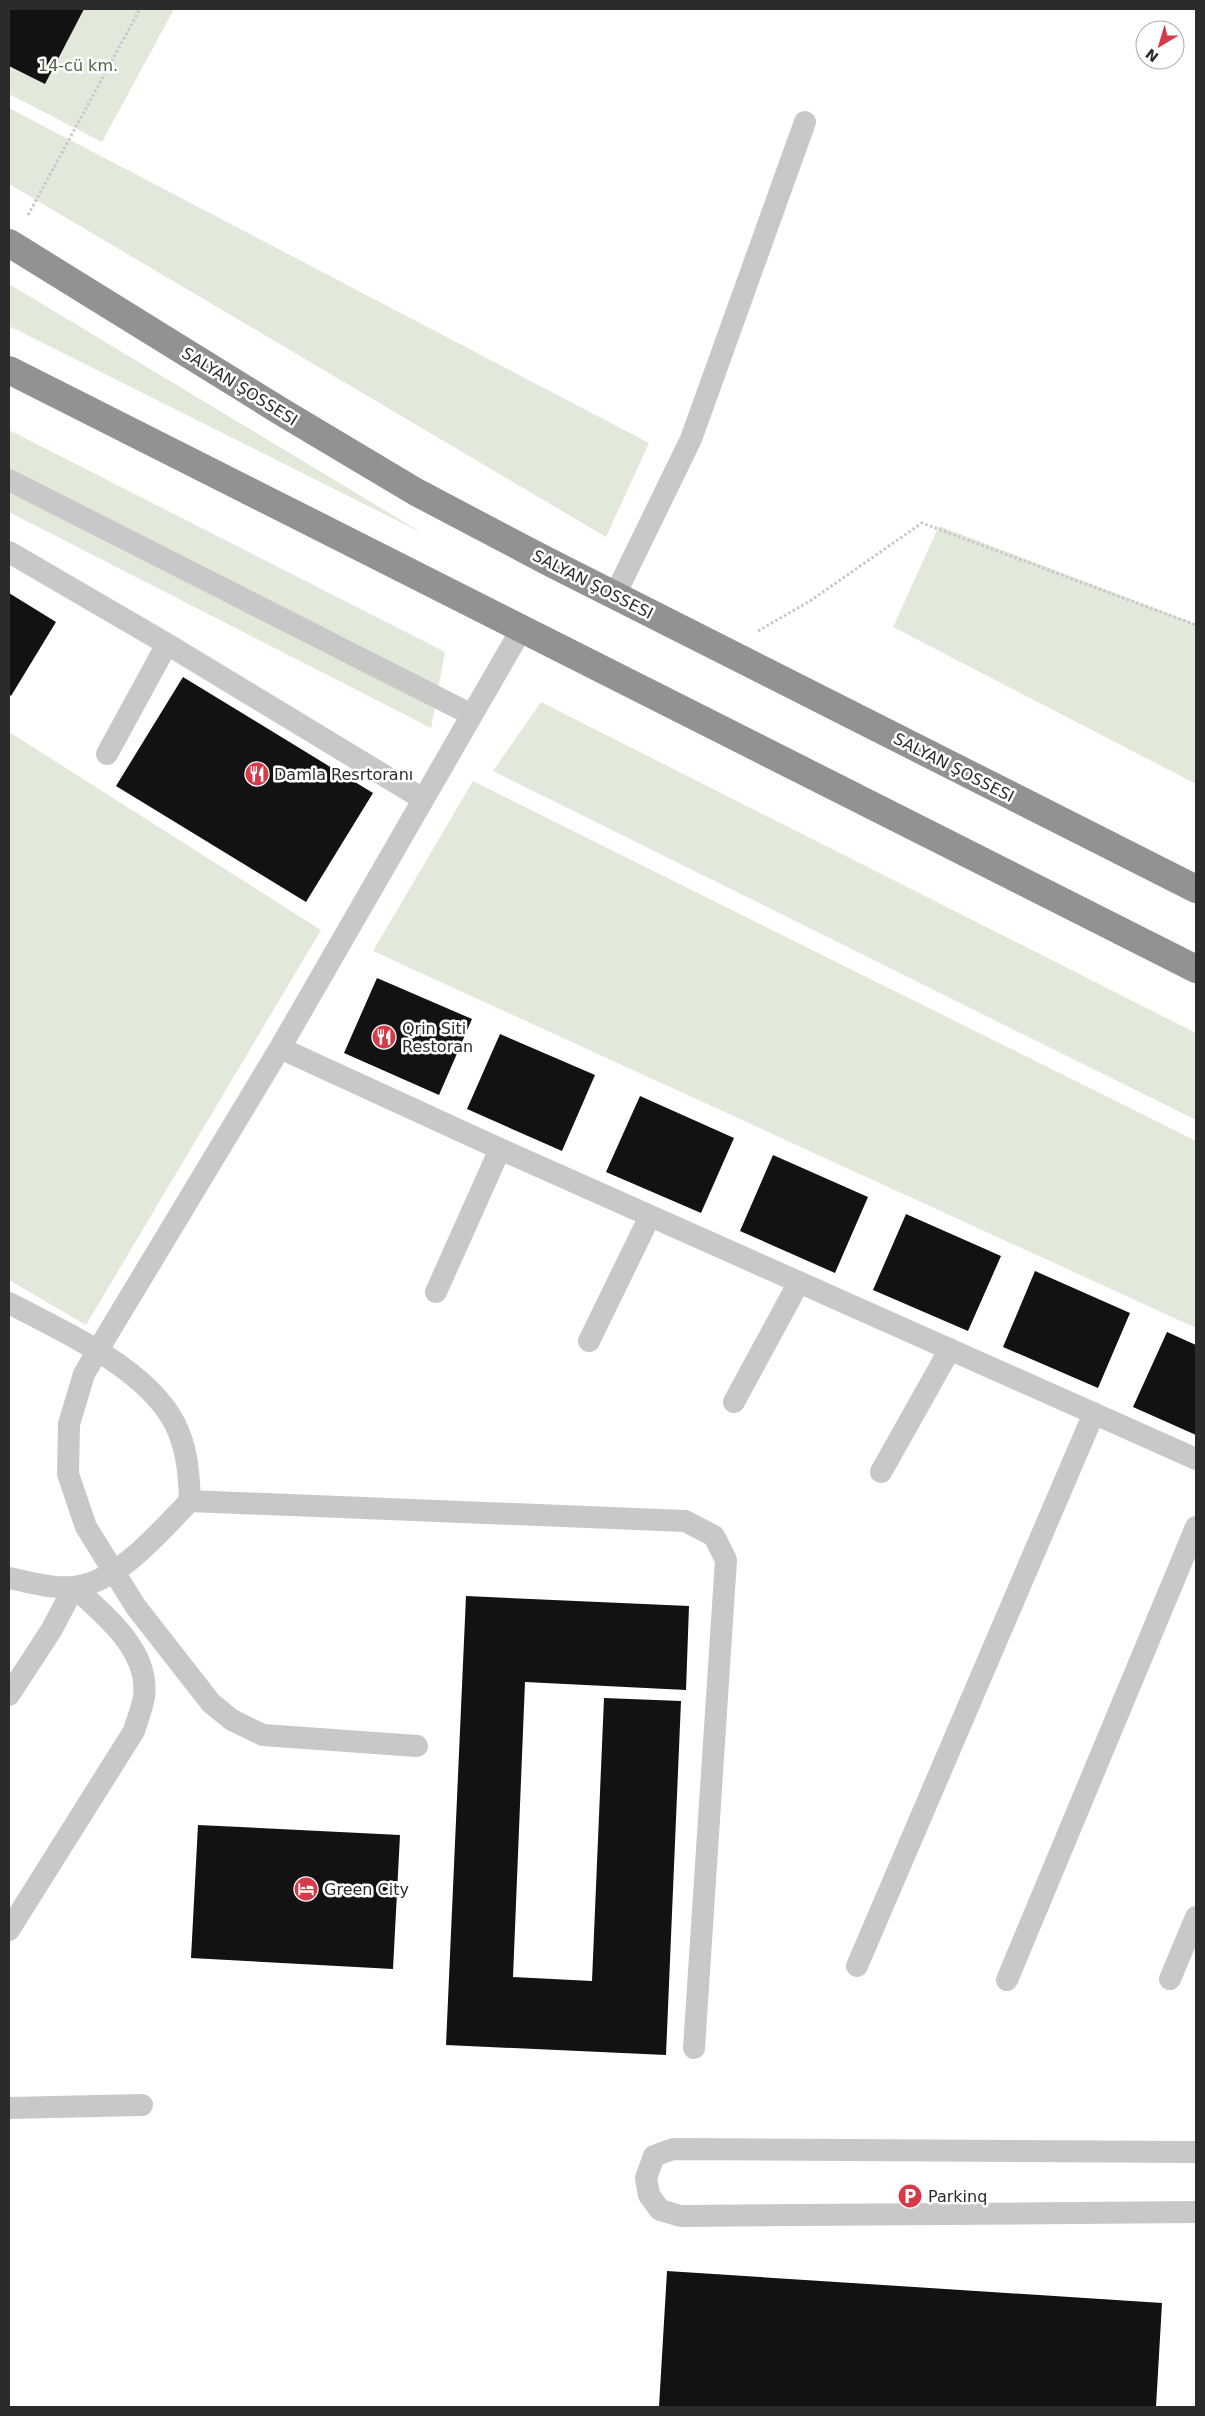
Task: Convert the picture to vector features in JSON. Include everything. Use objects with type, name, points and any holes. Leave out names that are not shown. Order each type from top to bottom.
[{"type":"highway","name":"SALYAN ŞOSSESI","points":[[9,242],[282,412],[416,492],[723,650],[1196,889]]},
{"type":"highway","points":[[9,370],[1196,969]]},
{"type":"lane","points":[[615,595],[692,439],[805,122]]},
{"type":"lane","points":[[9,480],[472,715]]},
{"type":"lane","points":[[9,552],[167,644],[423,799]]},
{"type":"lane","points":[[417,1746],[263,1735],[232,1720],[211,1703],[136,1607],[86,1527],[68,1474],[69,1424],[84,1374],[280,1048],[521,630]]},
{"type":"lane","points":[[107,754],[167,644]]},
{"type":"lane","points":[[280,1048],[500,1149],[1196,1459]]},
{"type":"lane","points":[[436,1292],[500,1149]]},
{"type":"lane","points":[[590,1341],[650,1216]]},
{"type":"lane","points":[[734,1402],[799,1282]]},
{"type":"lane","points":[[9,1303],[98,1350],[125,1370],[161,1402],[179,1433],[189,1474],[190,1501]]},
{"type":"lane","points":[[881,1472],[950,1349]]},
{"type":"lane","points":[[857,1966],[1094,1413]]},
{"type":"lane","points":[[9,1578],[44,1585],[74,1587],[96,1580],[123,1566],[190,1501],[685,1521],[714,1536],[726,1560],[694,2048]]},
{"type":"lane","points":[[1007,1980],[1196,1527]]},
{"type":"lane","points":[[9,1695],[52,1629],[74,1587]]},
{"type":"lane","points":[[9,1930],[134,1731],[144,1697],[142,1668],[123,1634],[74,1587]]},
{"type":"lane","points":[[1170,1979],[1196,1917]]},
{"type":"lane","points":[[9,2108],[142,2105]]},
{"type":"lane","points":[[1196,2152],[673,2149],[654,2156],[646,2178],[650,2194],[660,2210],[681,2216],[1196,2212]]},
{"type":"path","points":[[27,216],[140,9]]},
{"type":"path","points":[[723,650],[810,601],[922,523],[1196,625]]},
{"type":"green space","name":"14-cü km.","points":[[9,9],[174,9],[102,142],[9,94]]},
{"type":"green space","points":[[9,108],[649,443],[606,537],[9,184]]},
{"type":"green space","points":[[9,284],[424,534],[9,326]]},
{"type":"green space","points":[[9,430],[445,652],[431,728],[9,512]]},
{"type":"green space","points":[[939,526],[1196,624],[1196,784],[893,627]]},
{"type":"green space","points":[[541,702],[1196,1033],[1196,1120],[493,771]]},
{"type":"green space","points":[[9,732],[321,930],[86,1325],[9,1280]]},
{"type":"green space","points":[[473,781],[1196,1141],[1196,1328],[373,951]]},
{"type":"building","points":[[9,9],[84,9],[45,84],[9,66]]},
{"type":"building","points":[[9,593],[56,622],[11,696],[9,694]]},
{"type":"building","points":[[183,677],[373,793],[306,902],[116,786]]},
{"type":"building","points":[[377,978],[472,1019],[439,1095],[344,1053]]},
{"type":"building","points":[[500,1034],[595,1075],[562,1151],[467,1109]]},
{"type":"building","points":[[640,1096],[734,1138],[701,1213],[606,1172]]},
{"type":"building","points":[[773,1155],[868,1197],[835,1273],[740,1231]]},
{"type":"building","points":[[906,1214],[1001,1256],[968,1331],[873,1290]]},
{"type":"building","points":[[1035,1271],[1130,1313],[1098,1388],[1003,1347]]},
{"type":"building","points":[[1167,1332],[1196,1345],[1196,1435],[1133,1407]]},
{"type":"building","points":[[466,1596],[689,1606],[686,1690],[525,1682],[513,1977],[592,1981],[604,1698],[681,1701],[666,2055],[446,2045]]},
{"type":"building","points":[[198,1825],[400,1835],[393,1969],[191,1958]]},
{"type":"building","points":[[667,2271],[1162,2303],[1156,2407],[659,2407]]},
{"type":"place","name":"Damla Resrtoranı","points":[[257,774]]},
{"type":"place","name":"Qrin Siti Restoran","points":[[384,1037]]},
{"type":"place","name":"Green City","points":[[306,1889]]},
{"type":"place","name":"Parkinq","points":[[910,2196]]}]
